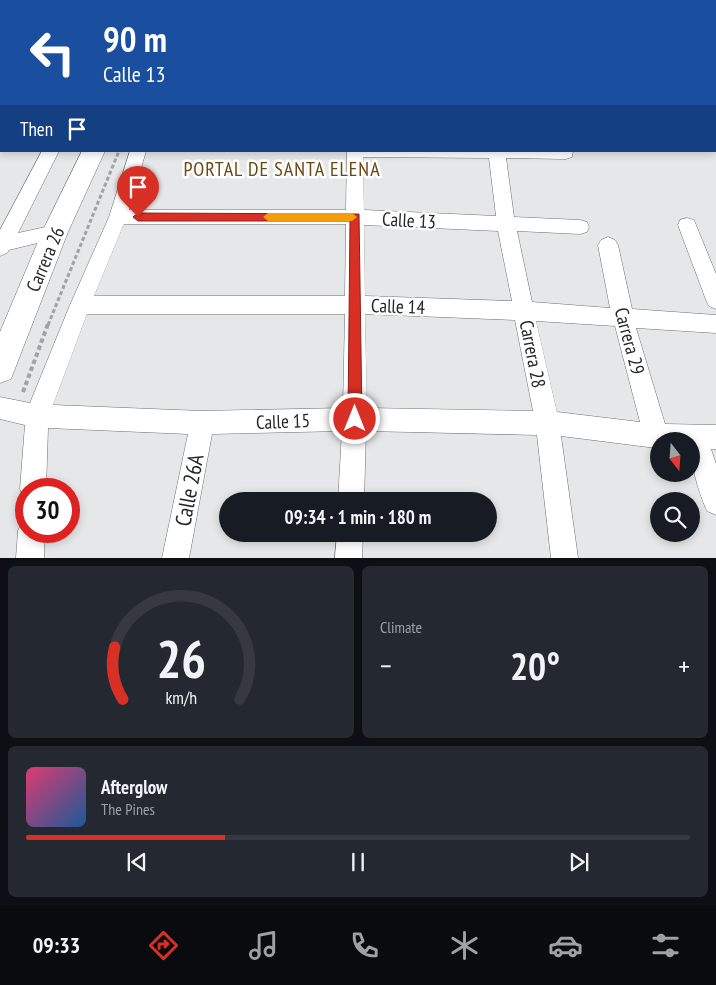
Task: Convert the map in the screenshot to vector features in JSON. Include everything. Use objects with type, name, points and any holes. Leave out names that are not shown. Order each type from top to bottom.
[{"type":"main road","name":"Carrera 26","points":[[1,363],[55,232],[94,152]]},
{"type":"street","points":[[1,245],[50,152]]},
{"type":"street","points":[[31,478],[18,412],[80,304],[118,216],[138,152]]},
{"type":"street","points":[[351,492],[355,419],[355,152]]},
{"type":"street","points":[[497,152],[566,153]]},
{"type":"street","name":"Carrera 28","points":[[497,152],[506,224],[547,423],[565,558]]},
{"type":"street","name":"Calle 13","points":[[118,216],[355,217],[580,227]]},
{"type":"street","points":[[687,224],[716,300]]},
{"type":"street","points":[[1,245],[55,232]]},
{"type":"street","name":"Carrera 29","points":[[608,245],[623,318],[655,432]]},
{"type":"street","name":"Calle 14","points":[[80,304],[355,305],[524,311],[716,324]]},
{"type":"street","name":"Calle 15","points":[[18,412],[202,423],[355,419],[547,423],[650,435]]},
{"type":"street","name":"Calle 26A","points":[[175,558],[202,423]]},
{"type":"street","points":[[706,437],[716,502]]},
{"type":"street","points":[[30,558],[31,543]]},
{"type":"path","points":[[18,412],[33,362],[119,152]]},
{"type":"slow traffic","points":[[268,217],[352,217]]},
{"type":"district","name":"PORTAL DE SANTA ELENA","points":[[282,169]]},
{"type":"route","points":[[138,217],[355,217],[355,419]]}]
